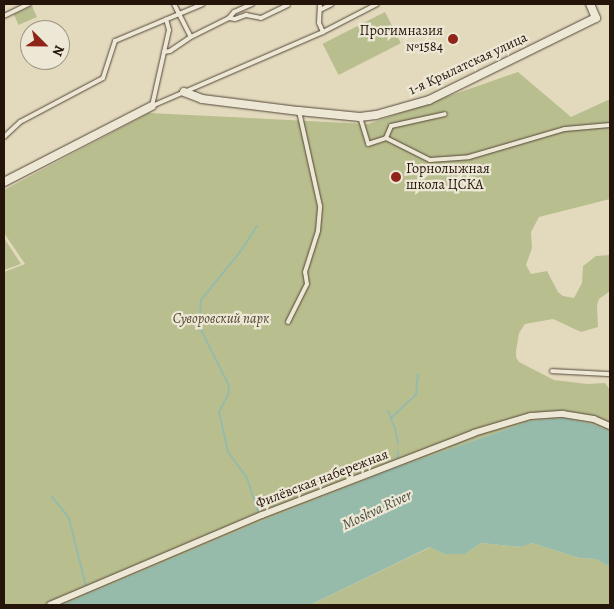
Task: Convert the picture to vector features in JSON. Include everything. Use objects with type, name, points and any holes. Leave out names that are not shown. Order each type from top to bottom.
[{"type":"street","name":"1-я Крылатская улица","points":[[184,92],[202,99],[299,111],[360,117],[376,115],[429,100],[596,18],[590,4]]},
{"type":"street","points":[[4,182],[152,106]]},
{"type":"street","name":"Филёвская набережная","points":[[50,605],[262,515],[474,433],[531,416],[563,414],[594,419],[610,426]]},
{"type":"lane","points":[[4,16],[29,4]]},
{"type":"lane","points":[[174,4],[191,37]]},
{"type":"lane","points":[[4,137],[20,122],[103,78],[115,41],[204,4]]},
{"type":"lane","points":[[164,52],[170,51],[191,37],[229,18],[234,12],[252,4]]},
{"type":"lane","points":[[320,4],[319,23],[323,32]]},
{"type":"lane","points":[[320,10],[332,4]]},
{"type":"lane","points":[[152,106],[323,32],[377,4]]},
{"type":"lane","points":[[229,18],[235,19],[246,15],[260,18],[288,5]]},
{"type":"lane","points":[[152,106],[169,30],[166,19]]},
{"type":"lane","points":[[288,322],[308,284],[305,272],[318,232],[320,206],[299,111]]},
{"type":"lane","points":[[386,138],[390,126],[445,114]]},
{"type":"lane","points":[[360,117],[368,144],[386,138],[430,160],[469,157],[565,129],[610,125]]},
{"type":"lane","points":[[552,371],[610,374]]},
{"type":"green space","points":[[32,6],[37,17],[30,20],[20,20],[19,25],[14,14]]},
{"type":"green space","points":[[385,12],[401,43],[339,75],[323,44]]},
{"type":"green space","name":"Суворовский парк","points":[[518,72],[571,117],[610,99],[610,199],[539,217],[531,232],[532,248],[526,265],[531,274],[547,271],[558,292],[563,296],[574,298],[582,283],[583,266],[596,256],[610,255],[610,291],[599,299],[597,305],[598,327],[581,332],[553,319],[525,324],[519,333],[516,357],[519,362],[554,380],[587,384],[605,383],[610,390],[610,431],[592,424],[563,418],[530,421],[398,467],[264,520],[62,605],[4,605],[4,272],[25,264],[4,233],[4,190],[149,113],[368,124]]},
{"type":"green space","points":[[4,238],[21,264],[4,270]]},
{"type":"green space","points":[[481,543],[520,547],[532,543],[579,558],[595,559],[610,567],[610,605],[310,605],[431,547],[444,554],[465,554]]},
{"type":"water","name":"Moskva River","points":[[563,418],[592,424],[610,431],[610,567],[595,559],[579,558],[532,543],[521,547],[481,543],[465,554],[444,554],[430,547],[310,605],[62,605],[264,520],[398,467],[530,421]]},
{"type":"waterway","points":[[257,226],[240,252],[201,300],[199,326],[229,386],[228,395],[219,412],[228,452],[247,478],[258,511]]},
{"type":"waterway","points":[[391,418],[416,395],[418,374]]},
{"type":"waterway","points":[[388,411],[395,428],[398,444]]},
{"type":"waterway","points":[[398,451],[398,459]]},
{"type":"waterway","points":[[52,497],[69,518],[88,595]]},
{"type":"place","name":"Прогимназия №1584","points":[[453,39]]},
{"type":"place","name":"Горнолыжная школа ЦСКА","points":[[396,177]]}]
